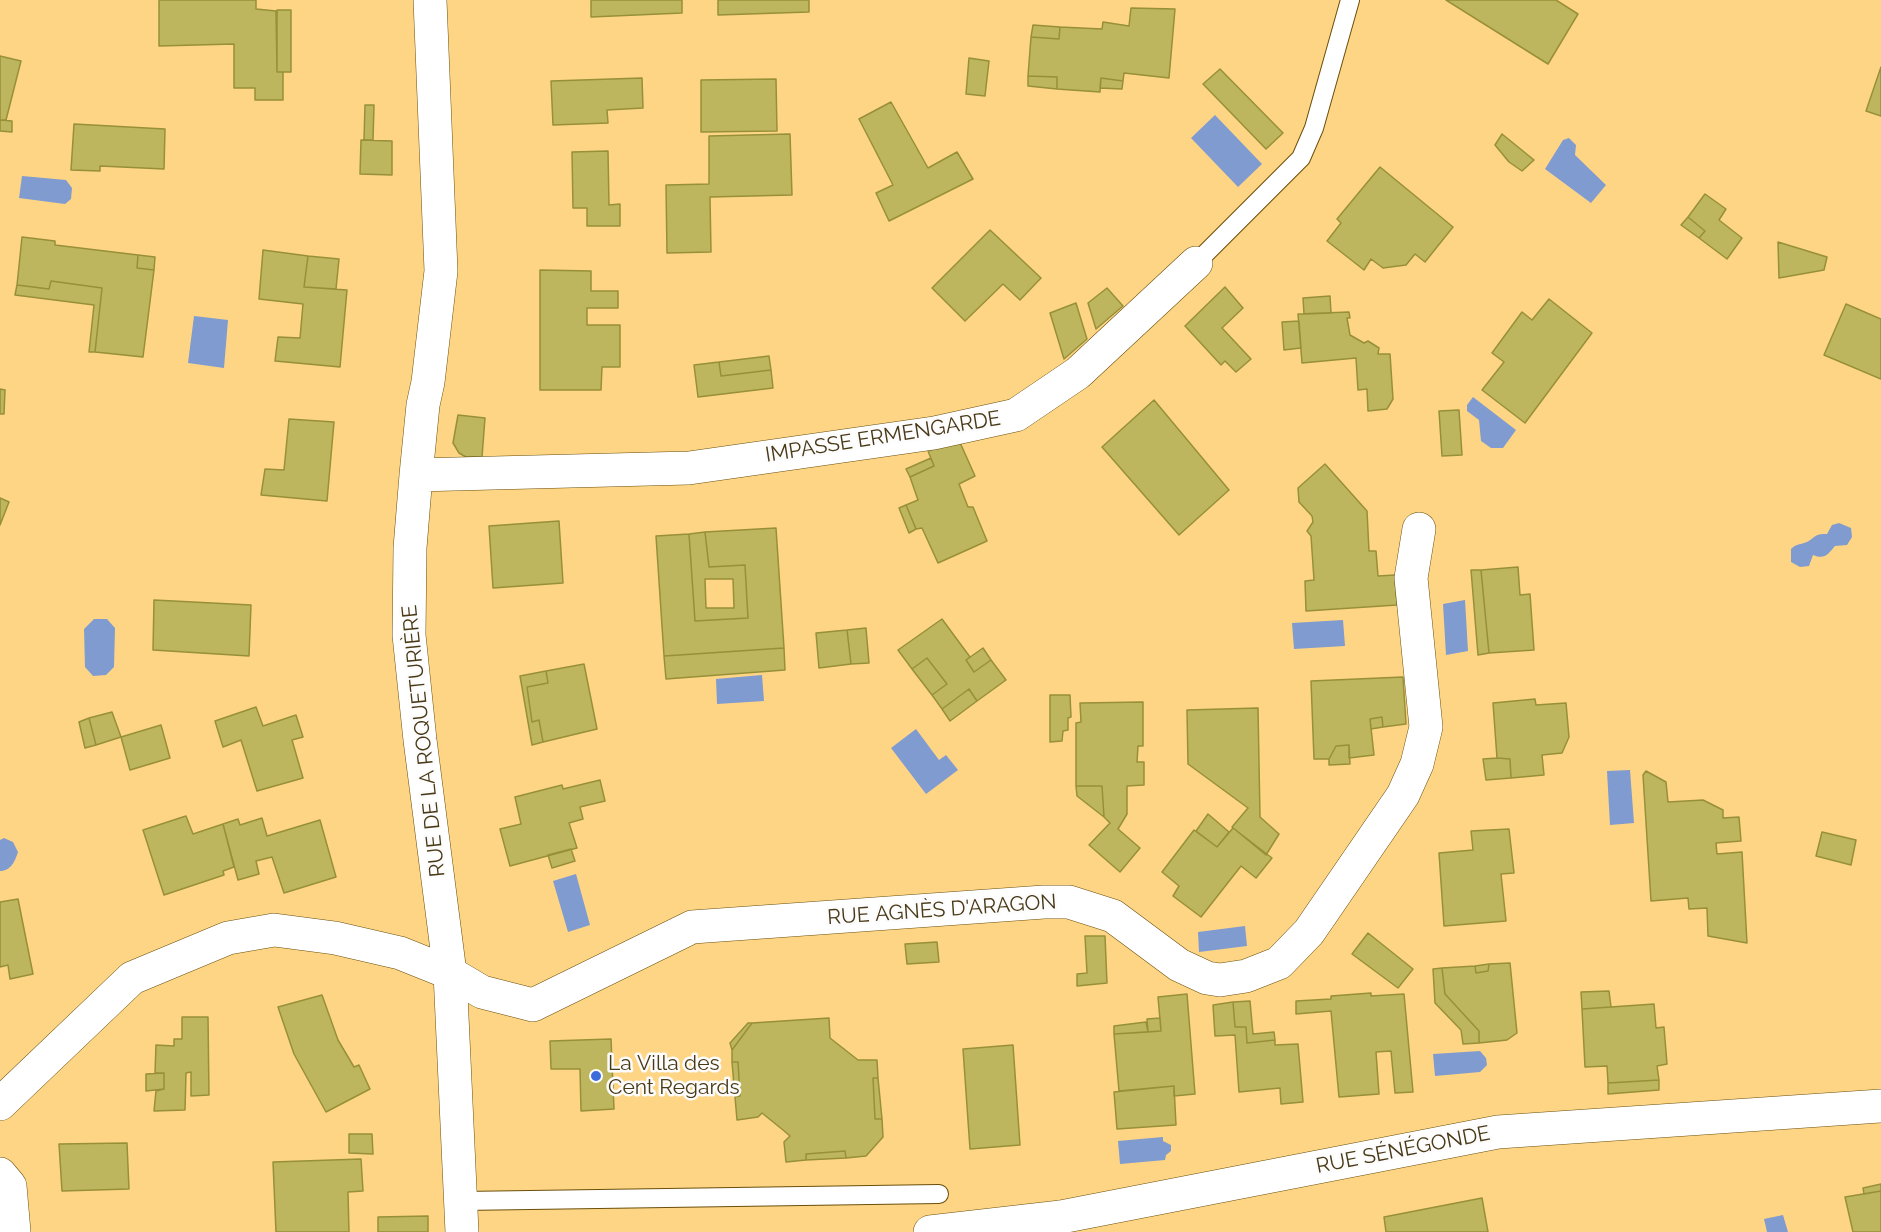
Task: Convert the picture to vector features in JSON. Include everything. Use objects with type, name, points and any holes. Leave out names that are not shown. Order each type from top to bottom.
[{"type":"street","name":"RUE DE LA ROQUETURIÈRE","points":[[430,0],[441,272],[416,475],[410,548],[409,635],[450,973],[462,1217]]},
{"type":"street","name":"IMPASSE ERMENGARDE","points":[[416,475],[689,468],[934,433],[1016,415],[1078,373],[1196,263]]},
{"type":"street","name":"RUE AGNÈS D'ARAGON","points":[[0,1104],[132,978],[228,938],[274,930],[335,938],[400,953],[450,973],[482,992],[532,1005],[692,927],[1044,902],[1069,902],[1113,916],[1171,960],[1207,978],[1220,980],[1263,970],[1279,963],[1309,932],[1403,795],[1417,764],[1426,727],[1411,578],[1419,529]]},
{"type":"street","name":"RUE SÉNÉGONDE","points":[[930,1232],[1061,1217],[1498,1132],[1881,1106]]},
{"type":"street","points":[[0,1174],[10,1186],[14,1232]]},
{"type":"lane","name":"IMPASSE ERMENGARDE","points":[[1196,263],[1301,158],[1314,128],[1350,0]]},
{"type":"lane","points":[[462,1217],[939,1194]]},
{"type":"water","points":[[1215,115],[1262,164],[1238,187],[1191,138]]},
{"type":"water","points":[[1569,138],[1576,145],[1575,155],[1606,185],[1591,203],[1545,169],[1563,140]]},
{"type":"water","points":[[22,176],[66,180],[72,188],[71,199],[65,204],[19,198]]},
{"type":"water","points":[[194,316],[228,320],[224,368],[188,363]]},
{"type":"water","points":[[1473,397],[1516,430],[1503,448],[1491,448],[1481,441],[1479,420],[1467,411],[1467,405]]},
{"type":"water","points":[[1839,523],[1851,528],[1852,537],[1847,545],[1835,546],[1823,556],[1813,555],[1809,566],[1800,567],[1791,562],[1793,547],[1816,536],[1827,534],[1832,525]]},
{"type":"water","points":[[1465,600],[1468,651],[1446,655],[1443,604]]},
{"type":"water","points":[[94,619],[107,619],[115,628],[114,667],[106,675],[93,676],[85,667],[84,629]]},
{"type":"water","points":[[1343,620],[1345,646],[1294,649],[1292,623]]},
{"type":"water","points":[[762,675],[764,701],[717,704],[716,679]]},
{"type":"water","points":[[916,729],[939,760],[946,755],[958,770],[926,794],[891,748]]},
{"type":"water","points":[[1630,770],[1634,823],[1610,825],[1607,771]]},
{"type":"water","points":[[4,838],[13,842],[18,852],[10,867],[0,871],[0,840]]},
{"type":"water","points":[[576,874],[590,925],[568,932],[553,881]]},
{"type":"water","points":[[1245,926],[1247,946],[1199,952],[1198,932]]},
{"type":"water","points":[[1480,1051],[1486,1058],[1487,1065],[1480,1072],[1435,1076],[1433,1054]]},
{"type":"water","points":[[1163,1137],[1163,1141],[1171,1145],[1171,1151],[1166,1155],[1165,1160],[1120,1164],[1118,1141]]},
{"type":"water","points":[[1783,1215],[1788,1232],[1767,1232],[1764,1219]]},
{"type":"building","points":[[159,0],[256,0],[256,9],[276,11],[277,72],[283,72],[283,100],[255,100],[255,88],[234,88],[234,44],[159,46]]},
{"type":"building","points":[[591,0],[682,0],[682,13],[591,17]]},
{"type":"building","points":[[718,0],[809,0],[809,12],[718,15]]},
{"type":"building","points":[[1446,0],[1556,0],[1578,14],[1548,64]]},
{"type":"building","points":[[1131,8],[1175,9],[1169,78],[1124,73],[1123,81],[1101,78],[1100,92],[1057,89],[1057,77],[1028,76],[1031,37],[1059,39],[1060,27],[1102,29],[1103,22],[1129,26]]},
{"type":"building","points":[[277,10],[291,10],[291,72],[277,72]]},
{"type":"building","points":[[1033,25],[1060,27],[1059,39],[1031,37]]},
{"type":"building","points":[[0,56],[21,61],[6,120],[0,120]]},
{"type":"building","points":[[969,58],[989,61],[985,96],[966,94]]},
{"type":"building","points":[[1881,67],[1881,116],[1866,111]]},
{"type":"building","points":[[1220,69],[1283,133],[1266,149],[1203,84]]},
{"type":"building","points":[[1028,76],[1057,77],[1057,89],[1028,86]]},
{"type":"building","points":[[642,78],[643,108],[607,110],[608,123],[553,125],[551,81]]},
{"type":"building","points":[[1101,78],[1123,81],[1122,89],[1100,88]]},
{"type":"building","points":[[776,79],[777,131],[701,132],[701,80]]},
{"type":"building","points":[[891,102],[928,168],[957,152],[973,179],[889,221],[876,193],[893,185],[859,119]]},
{"type":"building","points":[[365,105],[374,105],[373,140],[364,140]]},
{"type":"building","points":[[0,120],[12,121],[12,132],[0,131]]},
{"type":"building","points":[[74,124],[165,129],[164,169],[100,166],[100,171],[71,170]]},
{"type":"building","points":[[790,134],[792,195],[710,197],[711,252],[667,253],[666,185],[709,184],[709,136]]},
{"type":"building","points":[[1502,134],[1534,160],[1522,171],[1509,162],[1495,145]]},
{"type":"building","points":[[361,140],[392,141],[392,175],[360,174]]},
{"type":"building","points":[[608,151],[609,205],[620,204],[620,226],[587,226],[587,208],[573,208],[572,152]]},
{"type":"building","points":[[1380,167],[1453,227],[1425,262],[1415,254],[1406,265],[1383,268],[1371,259],[1364,270],[1327,241],[1341,223],[1337,219]]},
{"type":"building","points":[[1705,194],[1726,209],[1719,220],[1742,238],[1727,259],[1699,238],[1705,231],[1688,217]]},
{"type":"building","points":[[1688,217],[1705,231],[1699,238],[1681,225]]},
{"type":"building","points":[[990,230],[1041,278],[1020,300],[1003,284],[965,321],[932,288]]},
{"type":"building","points":[[22,237],[55,241],[55,245],[138,255],[137,268],[154,270],[143,357],[95,352],[102,288],[51,281],[49,289],[17,285]]},
{"type":"building","points":[[1778,242],[1827,257],[1824,270],[1779,278]]},
{"type":"building","points":[[263,250],[308,256],[304,287],[347,290],[340,367],[275,361],[278,337],[300,338],[303,304],[259,299]]},
{"type":"building","points":[[138,255],[155,257],[154,270],[137,268]]},
{"type":"building","points":[[308,256],[339,259],[336,289],[304,287]]},
{"type":"building","points":[[540,270],[591,271],[591,291],[618,291],[618,308],[587,308],[587,325],[620,325],[620,367],[602,367],[601,390],[540,390]]},
{"type":"building","points":[[51,281],[102,288],[95,352],[89,352],[94,305],[15,295],[17,285],[49,289]]},
{"type":"building","points":[[1225,287],[1243,308],[1222,328],[1251,359],[1236,372],[1225,361],[1221,365],[1185,326]]},
{"type":"building","points":[[1107,288],[1123,306],[1096,329],[1088,303]]},
{"type":"building","points":[[1330,296],[1331,313],[1304,314],[1303,298]]},
{"type":"building","points":[[1549,299],[1592,333],[1525,423],[1482,390],[1504,362],[1492,353],[1522,312],[1532,320]]},
{"type":"building","points":[[1076,303],[1087,339],[1064,359],[1050,313]]},
{"type":"building","points":[[1846,304],[1881,319],[1881,379],[1824,355]]},
{"type":"building","points":[[1349,312],[1350,318],[1347,318],[1350,335],[1364,343],[1368,341],[1379,348],[1378,354],[1390,354],[1393,399],[1387,409],[1368,411],[1367,389],[1358,390],[1356,358],[1302,363],[1298,314]]},
{"type":"building","points":[[1299,321],[1301,348],[1284,350],[1282,322]]},
{"type":"building","points":[[769,356],[771,370],[721,376],[719,362]]},
{"type":"building","points":[[719,362],[721,376],[771,370],[773,388],[698,397],[694,365]]},
{"type":"building","points":[[0,389],[5,390],[4,414],[0,414]]},
{"type":"building","points":[[1154,400],[1229,490],[1179,535],[1102,447]]},
{"type":"building","points":[[1459,410],[1462,455],[1442,456],[1439,411]]},
{"type":"building","points":[[458,415],[485,418],[482,457],[466,457],[459,453],[453,443]]},
{"type":"building","points":[[289,419],[334,422],[327,501],[261,495],[265,469],[284,470]]},
{"type":"building","points":[[958,438],[975,476],[959,484],[968,507],[973,507],[987,541],[938,563],[922,528],[916,529],[906,505],[918,500],[910,477],[934,466],[928,451]]},
{"type":"building","points":[[931,458],[934,466],[910,477],[906,469]]},
{"type":"building","points":[[1325,464],[1367,511],[1369,551],[1376,551],[1378,576],[1395,575],[1397,605],[1306,611],[1305,581],[1314,580],[1311,536],[1307,531],[1313,522],[1312,516],[1299,502],[1298,488]]},
{"type":"building","points":[[0,498],[9,502],[0,525]]},
{"type":"building","points":[[906,505],[916,529],[909,533],[899,508]]},
{"type":"building","points":[[559,521],[563,583],[493,588],[489,526]]},
{"type":"building","points":[[776,528],[784,648],[664,656],[656,536],[689,534],[695,621],[748,618],[745,565],[709,567],[705,532]]},
{"type":"building","points":[[705,532],[709,567],[745,565],[748,618],[695,621],[689,534]],"holes":[[[705,579],[733,579],[734,608],[706,608]]]},
{"type":"building","points":[[1518,567],[1520,595],[1530,594],[1534,650],[1489,653],[1481,570]]},
{"type":"building","points":[[1471,570],[1481,570],[1489,653],[1478,655]]},
{"type":"building","points":[[154,600],[251,605],[249,656],[153,650]]},
{"type":"building","points":[[942,619],[970,657],[966,660],[974,672],[991,660],[1006,680],[977,701],[969,689],[942,709],[932,695],[947,684],[927,658],[912,669],[898,650]]},
{"type":"building","points":[[866,628],[869,663],[851,664],[847,630]]},
{"type":"building","points":[[847,630],[851,664],[819,668],[816,633]]},
{"type":"building","points":[[784,648],[785,670],[666,679],[664,656]]},
{"type":"building","points":[[983,648],[991,660],[974,672],[966,660]]},
{"type":"building","points":[[927,658],[947,684],[932,695],[912,669]]},
{"type":"building","points":[[584,664],[597,729],[543,742],[539,720],[532,722],[527,687],[548,683],[546,671]]},
{"type":"building","points":[[546,671],[548,683],[527,687],[532,722],[539,720],[543,742],[532,745],[520,676]]},
{"type":"building","points":[[1403,677],[1406,724],[1383,727],[1382,717],[1370,719],[1374,755],[1349,758],[1349,745],[1336,746],[1329,759],[1314,759],[1311,681]]},
{"type":"building","points":[[969,689],[977,701],[950,721],[942,709]]},
{"type":"building","points":[[1050,695],[1070,695],[1071,717],[1068,718],[1068,730],[1063,731],[1062,741],[1050,742]]},
{"type":"building","points":[[1535,699],[1536,705],[1566,703],[1569,737],[1562,753],[1542,755],[1544,775],[1511,778],[1510,759],[1497,758],[1493,703]]},
{"type":"building","points":[[1143,702],[1143,746],[1138,746],[1137,762],[1144,762],[1144,785],[1127,786],[1127,814],[1118,829],[1140,848],[1120,872],[1089,845],[1110,823],[1104,817],[1102,786],[1076,786],[1076,723],[1081,722],[1080,703]]},
{"type":"building","points":[[256,707],[263,726],[296,715],[303,737],[292,740],[303,778],[257,791],[241,740],[223,747],[215,721]]},
{"type":"building","points":[[1258,708],[1260,817],[1279,834],[1266,855],[1232,827],[1248,808],[1188,764],[1187,710]]},
{"type":"building","points":[[112,712],[121,737],[96,745],[89,718]]},
{"type":"building","points":[[1382,717],[1383,727],[1371,729],[1370,719]]},
{"type":"building","points":[[89,718],[96,745],[85,748],[79,722]]},
{"type":"building","points":[[161,725],[170,758],[130,770],[121,737]]},
{"type":"building","points":[[1349,745],[1350,764],[1329,765],[1329,759],[1336,746]]},
{"type":"building","points":[[1483,759],[1510,759],[1511,778],[1486,780]]},
{"type":"building","points":[[1646,771],[1666,782],[1668,802],[1703,800],[1723,810],[1723,818],[1739,817],[1741,841],[1716,843],[1717,854],[1742,852],[1747,943],[1708,936],[1707,908],[1689,909],[1688,898],[1651,901],[1643,775]]},
{"type":"building","points":[[600,780],[605,801],[580,807],[583,819],[569,823],[577,848],[510,866],[500,829],[521,824],[515,797],[562,785],[563,789]]},
{"type":"building","points":[[1076,786],[1102,786],[1104,817],[1077,796]]},
{"type":"building","points":[[1208,814],[1229,832],[1217,847],[1196,831]]},
{"type":"building","points":[[186,816],[193,834],[223,824],[234,867],[223,871],[224,875],[164,895],[143,830]]},
{"type":"building","points":[[262,818],[267,836],[320,820],[336,877],[284,893],[272,857],[256,861],[259,874],[238,880],[223,824],[238,819],[240,825]]},
{"type":"building","points":[[1233,828],[1272,858],[1256,878],[1241,866],[1201,917],[1173,896],[1179,886],[1162,872],[1194,830],[1217,847]]},
{"type":"building","points":[[1509,829],[1514,873],[1501,874],[1506,921],[1444,926],[1439,853],[1473,850],[1471,831]]},
{"type":"building","points":[[1822,832],[1856,840],[1851,865],[1816,856]]},
{"type":"building","points":[[571,849],[575,861],[552,868],[548,855]]},
{"type":"building","points":[[18,899],[33,974],[10,979],[8,965],[0,967],[0,902]]},
{"type":"building","points":[[1368,933],[1413,969],[1398,988],[1352,954]]},
{"type":"building","points":[[1085,936],[1105,936],[1107,983],[1077,986],[1077,974],[1087,973]]},
{"type":"building","points":[[937,942],[939,962],[907,964],[905,944]]},
{"type":"building","points":[[1510,963],[1517,1033],[1507,1040],[1479,1043],[1479,1031],[1445,994],[1442,968],[1475,966],[1476,973],[1488,971],[1489,964]]},
{"type":"building","points":[[1489,964],[1488,971],[1476,973],[1475,966]]},
{"type":"building","points":[[1442,968],[1445,994],[1479,1031],[1479,1043],[1463,1044],[1461,1030],[1435,1003],[1433,969]]},
{"type":"building","points":[[1609,991],[1611,1007],[1582,1009],[1581,992]]},
{"type":"building","points":[[1371,993],[1371,996],[1404,994],[1413,1092],[1395,1093],[1391,1051],[1376,1052],[1379,1094],[1339,1097],[1331,1011],[1296,1014],[1296,1001]]},
{"type":"building","points":[[1187,994],[1195,1094],[1174,1096],[1174,1086],[1119,1091],[1114,1034],[1161,1031],[1158,997]]},
{"type":"building","points":[[322,995],[338,1040],[354,1067],[359,1065],[370,1089],[326,1112],[294,1054],[278,1007]]},
{"type":"building","points":[[1250,1001],[1253,1034],[1274,1032],[1275,1040],[1247,1043],[1246,1027],[1235,1027],[1233,1002]]},
{"type":"building","points":[[1233,1002],[1235,1027],[1246,1027],[1247,1043],[1275,1040],[1275,1045],[1298,1044],[1303,1102],[1281,1104],[1280,1088],[1239,1092],[1235,1035],[1215,1036],[1213,1005]]},
{"type":"building","points":[[1654,1004],[1656,1028],[1664,1027],[1667,1064],[1657,1066],[1659,1080],[1608,1083],[1607,1066],[1585,1067],[1582,1009]]},
{"type":"building","points":[[182,1017],[208,1017],[209,1095],[191,1096],[191,1072],[186,1073],[185,1110],[154,1111],[156,1091],[164,1089],[164,1073],[155,1073],[156,1045],[174,1046],[174,1039],[182,1039]]},
{"type":"building","points":[[829,1018],[830,1038],[858,1060],[877,1060],[878,1078],[873,1078],[875,1119],[882,1119],[883,1137],[866,1156],[846,1158],[845,1151],[806,1154],[806,1160],[786,1162],[784,1142],[790,1136],[783,1130],[762,1113],[758,1117],[737,1120],[735,1097],[740,1096],[738,1062],[732,1062],[732,1050],[752,1023]]},
{"type":"building","points":[[1160,1018],[1161,1031],[1148,1032],[1147,1019]]},
{"type":"building","points":[[1146,1022],[1148,1032],[1114,1034],[1114,1026]]},
{"type":"building","points":[[748,1023],[752,1023],[732,1050],[730,1043]]},
{"type":"building","name":"La Villa des Cent Regards","points":[[611,1039],[614,1109],[581,1111],[580,1069],[551,1069],[550,1041]]},
{"type":"building","points":[[1013,1045],[1020,1145],[970,1149],[963,1049]]},
{"type":"building","points":[[732,1062],[738,1062],[740,1096],[735,1097]]},
{"type":"building","points":[[164,1073],[164,1089],[146,1091],[146,1074]]},
{"type":"building","points":[[873,1078],[878,1078],[882,1119],[875,1119]]},
{"type":"building","points":[[1659,1080],[1659,1090],[1608,1094],[1608,1083]]},
{"type":"building","points":[[1174,1086],[1176,1125],[1117,1129],[1114,1092]]},
{"type":"building","points":[[349,1134],[372,1134],[373,1154],[349,1153]]},
{"type":"building","points":[[127,1143],[129,1189],[62,1191],[59,1144]]},
{"type":"building","points":[[845,1151],[846,1158],[806,1160],[806,1154]]},
{"type":"building","points":[[361,1159],[363,1191],[348,1192],[349,1232],[276,1232],[273,1162]]},
{"type":"building","points":[[1881,1184],[1881,1191],[1864,1194],[1863,1188]]},
{"type":"building","points":[[1881,1191],[1881,1232],[1853,1232],[1845,1197]]},
{"type":"building","points":[[1482,1198],[1488,1232],[1386,1232],[1384,1217]]},
{"type":"building","points":[[428,1216],[428,1232],[378,1232],[378,1217]]},
{"type":"place","name":"La Villa des Cent Regards","points":[[596,1076]]}]
